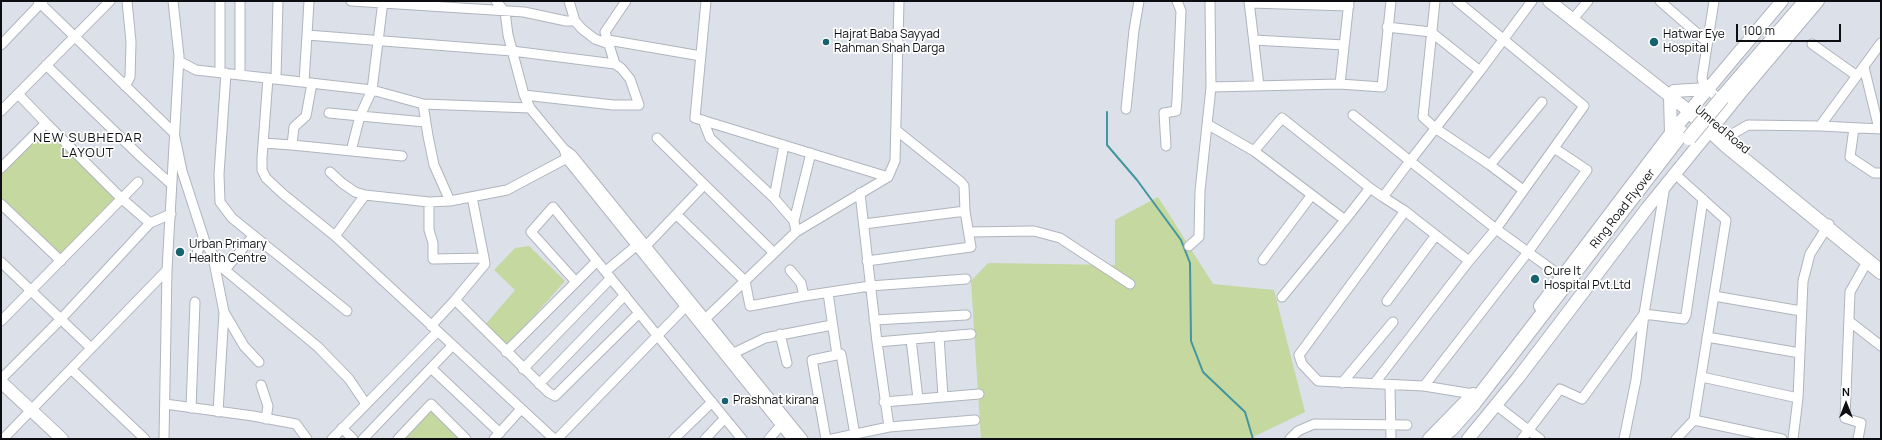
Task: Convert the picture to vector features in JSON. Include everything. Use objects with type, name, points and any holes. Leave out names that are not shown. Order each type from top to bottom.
[{"type":"highway","name":"Ring Road Flyover","points":[[1716,96],[1796,1]]},
{"type":"highway","name":"Ring Road Flyover","points":[[1439,439],[1451,429],[1474,403],[1680,135],[1806,1]]},
{"type":"highway","points":[[1691,109],[1713,127],[1726,146],[1819,220],[1828,225],[1875,262],[1881,272]]},
{"type":"highway","name":"Umred Road","points":[[1713,127],[1729,136],[1828,225]]},
{"type":"highway","name":"Ring Road Flyover","points":[[1452,439],[1507,376],[1680,135]]},
{"type":"main road","points":[[1549,1],[1575,16]]},
{"type":"main road","points":[[1560,1],[1575,16],[1691,109]]},
{"type":"main road","points":[[1468,439],[1496,405],[1665,186],[1713,127],[1716,96],[1782,1]]},
{"type":"main road","points":[[1430,439],[1473,394],[1562,277],[1680,135],[1691,109],[1716,96],[1818,1]]},
{"type":"main road","points":[[1672,94],[1716,96]]},
{"type":"main road","points":[[1672,94],[1680,135]]},
{"type":"main road","points":[[1,380],[62,439]]},
{"type":"street","points":[[1,111],[110,1]]},
{"type":"street","points":[[125,86],[130,77],[131,70],[131,42],[127,1]]},
{"type":"street","points":[[164,439],[167,270],[179,61],[173,1]]},
{"type":"street","points":[[220,1],[223,73],[219,174],[220,202],[232,218],[347,311]]},
{"type":"street","points":[[240,1],[240,74]]},
{"type":"street","points":[[278,1],[272,78],[263,143],[262,170],[266,178],[283,194],[335,236],[554,439]]},
{"type":"street","points":[[292,145],[294,127],[306,116],[309,1]]},
{"type":"street","points":[[351,1],[505,12],[524,12],[566,21],[575,21]]},
{"type":"street","points":[[496,1],[505,12],[512,51],[524,95],[530,108],[641,248],[703,321],[792,439]]},
{"type":"street","points":[[615,64],[605,32],[626,1]]},
{"type":"street","points":[[706,1],[695,118],[888,176]]},
{"type":"street","points":[[703,321],[796,232],[888,176],[895,161],[900,1]]},
{"type":"street","points":[[1126,109],[1134,30],[1140,1]]},
{"type":"street","points":[[1166,146],[1164,113],[1176,112],[1177,100],[1181,11],[1177,1]]},
{"type":"street","points":[[1189,246],[1199,237],[1200,191],[1211,87],[1210,1]]},
{"type":"street","points":[[1211,87],[1340,84],[1382,87],[1387,27],[1391,1]]},
{"type":"street","points":[[1436,1],[1431,32],[1423,117],[1435,128],[1490,165],[1523,190]]},
{"type":"street","points":[[1374,384],[1469,261],[1496,229],[1584,106],[1457,1]]},
{"type":"street","points":[[1383,197],[1532,1]]},
{"type":"street","points":[[1575,16],[1588,1]]},
{"type":"street","points":[[1660,1],[1707,42]]},
{"type":"street","points":[[1714,1],[1702,78],[1716,96]]},
{"type":"street","points":[[1,45],[41,2],[174,133],[182,171],[206,245],[212,254],[225,270],[318,347],[349,379],[366,404]]},
{"type":"street","points":[[1259,86],[1249,2],[1349,4],[1340,84]]},
{"type":"street","points":[[351,151],[360,116],[372,90],[382,3]]},
{"type":"street","points":[[571,3],[575,21],[586,34],[608,42],[702,56]]},
{"type":"street","points":[[1387,27],[1431,32],[1480,71]]},
{"type":"street","points":[[307,35],[512,51],[615,64],[621,68],[630,79],[639,105],[613,105],[524,95]]},
{"type":"street","points":[[1254,40],[1344,45]]},
{"type":"street","points":[[1820,126],[1881,43]]},
{"type":"street","points":[[1812,44],[1857,76]]},
{"type":"street","points":[[179,61],[196,70],[372,90],[423,104],[530,108]]},
{"type":"street","points":[[46,66],[171,184]]},
{"type":"street","points":[[1729,136],[1748,125],[1880,129],[1864,67]]},
{"type":"street","points":[[18,94],[121,198],[150,223]]},
{"type":"street","points":[[1490,165],[1542,102]]},
{"type":"street","points":[[423,104],[425,122],[434,165],[450,201]]},
{"type":"street","points":[[329,113],[425,122]]},
{"type":"street","points":[[1353,115],[1496,229],[1562,277]]},
{"type":"street","points":[[1254,151],[1282,118],[1370,188],[1405,211],[1469,261]]},
{"type":"street","points":[[704,120],[710,138],[774,198],[794,221]]},
{"type":"street","points":[[1,168],[46,122]]},
{"type":"street","points":[[1207,124],[1254,151],[1311,196],[1345,220]]},
{"type":"street","points":[[1854,128],[1850,157],[1878,173],[1881,182]]},
{"type":"street","points":[[867,261],[971,247],[965,211],[964,186],[896,130]]},
{"type":"street","points":[[657,138],[774,253]]},
{"type":"street","points":[[263,143],[402,156]]},
{"type":"street","points":[[774,198],[784,145]]},
{"type":"street","points":[[1424,386],[1528,252],[1588,170],[1554,148]]},
{"type":"street","points":[[796,232],[794,221],[812,153]]},
{"type":"street","points":[[330,172],[355,192],[365,195],[429,202],[450,201],[507,190],[570,157]]},
{"type":"street","points":[[1675,174],[1726,220],[1694,420],[1676,439]]},
{"type":"street","points":[[1,321],[138,182]]},
{"type":"street","points":[[523,369],[608,274],[641,248],[677,215],[704,185]]},
{"type":"street","points":[[1624,439],[1636,380],[1644,314],[1665,186]]},
{"type":"street","points":[[1282,297],[1370,188]]},
{"type":"street","points":[[860,193],[884,402],[889,427]]},
{"type":"street","points":[[335,236],[365,195]]},
{"type":"street","points":[[1262,260],[1311,196]]},
{"type":"street","points":[[332,439],[434,329],[455,300],[485,264],[472,197]]},
{"type":"street","points":[[1644,314],[1684,319],[1686,315],[1703,199]]},
{"type":"street","points":[[429,202],[429,230],[433,243],[433,259],[484,258]]},
{"type":"street","points":[[1,204],[61,261]]},
{"type":"street","points":[[576,282],[531,232],[553,207],[725,418],[739,438]]},
{"type":"street","points":[[864,224],[965,211]]},
{"type":"street","points":[[1405,211],[1299,355],[1302,364],[1318,381],[1424,386],[1473,394]]},
{"type":"street","points":[[1,380],[60,320],[150,223],[171,214]]},
{"type":"street","points":[[677,215],[745,281],[750,306],[870,286],[966,279]]},
{"type":"street","points":[[1793,439],[1798,398],[1803,281],[1810,254],[1828,225]]},
{"type":"street","points":[[969,232],[1034,231],[1060,238],[1130,284]]},
{"type":"street","points":[[1387,301],[1436,235]]},
{"type":"street","points":[[225,270],[253,236]]},
{"type":"street","points":[[196,256],[204,237]]},
{"type":"street","points":[[212,254],[224,312],[218,412]]},
{"type":"street","points":[[506,352],[597,261]]},
{"type":"street","points":[[1,262],[90,348]]},
{"type":"street","points":[[1858,439],[1861,423],[1845,418],[1850,292],[1875,262]]},
{"type":"street","points":[[3,439],[167,270]]},
{"type":"street","points":[[790,270],[801,283],[804,296]]},
{"type":"street","points":[[828,293],[837,355]]},
{"type":"street","points":[[539,384],[625,295]]},
{"type":"street","points":[[1714,296],[1801,311]]},
{"type":"street","points":[[455,300],[523,369],[548,392],[555,396],[639,313]]},
{"type":"street","points":[[191,408],[195,302]]},
{"type":"street","points":[[557,439],[658,336],[688,303]]},
{"type":"street","points":[[224,312],[244,346],[258,362]]},
{"type":"street","points":[[1522,439],[1560,390],[1582,399],[1644,314]]},
{"type":"street","points":[[874,320],[966,315]]},
{"type":"street","points":[[703,321],[734,353],[803,439]]},
{"type":"street","points":[[1849,321],[1881,346]]},
{"type":"street","points":[[1342,383],[1393,322]]},
{"type":"street","points":[[734,353],[766,338],[780,334],[832,325]]},
{"type":"street","points":[[780,334],[787,363]]},
{"type":"street","points":[[877,342],[971,334]]},
{"type":"street","points":[[939,336],[943,397]]},
{"type":"street","points":[[1707,337],[1800,353]]},
{"type":"street","points":[[911,339],[918,399]]},
{"type":"street","points":[[363,439],[452,346]]},
{"type":"street","points":[[826,439],[812,360],[841,354],[852,436]]},
{"type":"street","points":[[431,368],[497,436],[521,409]]},
{"type":"street","points":[[71,369],[145,439]]},
{"type":"street","points":[[1702,377],[1798,398]]},
{"type":"street","points":[[261,385],[268,406],[266,419]]},
{"type":"street","points":[[1390,385],[1390,425],[1392,439]]},
{"type":"street","points":[[884,402],[979,394]]},
{"type":"street","points":[[674,439],[712,402]]},
{"type":"street","points":[[165,404],[296,424],[307,439]]},
{"type":"street","points":[[398,439],[431,404],[466,439]]},
{"type":"street","points":[[1496,405],[1540,439]]},
{"type":"street","points":[[705,439],[725,418]]},
{"type":"street","points":[[832,439],[889,427],[975,420]]},
{"type":"street","points":[[1694,420],[1782,439]]},
{"type":"street","points":[[1290,439],[1304,427],[1314,424],[1407,425]]},
{"type":"street","points":[[769,439],[781,425]]},
{"type":"street","points":[[342,428],[353,439]]},
{"type":"green space","points":[[46,128],[116,197],[61,254],[1,198],[1,175]]},
{"type":"green space","points":[[1158,197],[1213,284],[1274,290],[1305,412],[1249,439],[981,439],[971,281],[988,263],[1115,265],[1115,220]]},
{"type":"green space","points":[[529,246],[565,281],[508,345],[485,325],[515,290],[494,270],[515,248]]},
{"type":"green space","points":[[430,410],[461,439],[403,439]]},
{"type":"waterway","points":[[1107,112],[1107,145],[1137,180],[1181,240],[1190,263],[1191,341],[1203,372],[1245,412],[1253,439]]},
{"type":"place","name":"Hajrat Baba Sayyad Rahman Shah Darga","points":[[826,42]]},
{"type":"place","name":"Hatwar Eye Hospital","points":[[1654,42]]},
{"type":"place","name":"Urban Primary Health Centre","points":[[180,252]]},
{"type":"place","name":"Cure It Hospital Pvt.Ltd","points":[[1535,279]]},
{"type":"place","name":"Prashnat kirana","points":[[725,401]]},
{"type":"district","name":"NEW SUBHEDAR LAYOUT","points":[[88,146]]}]
